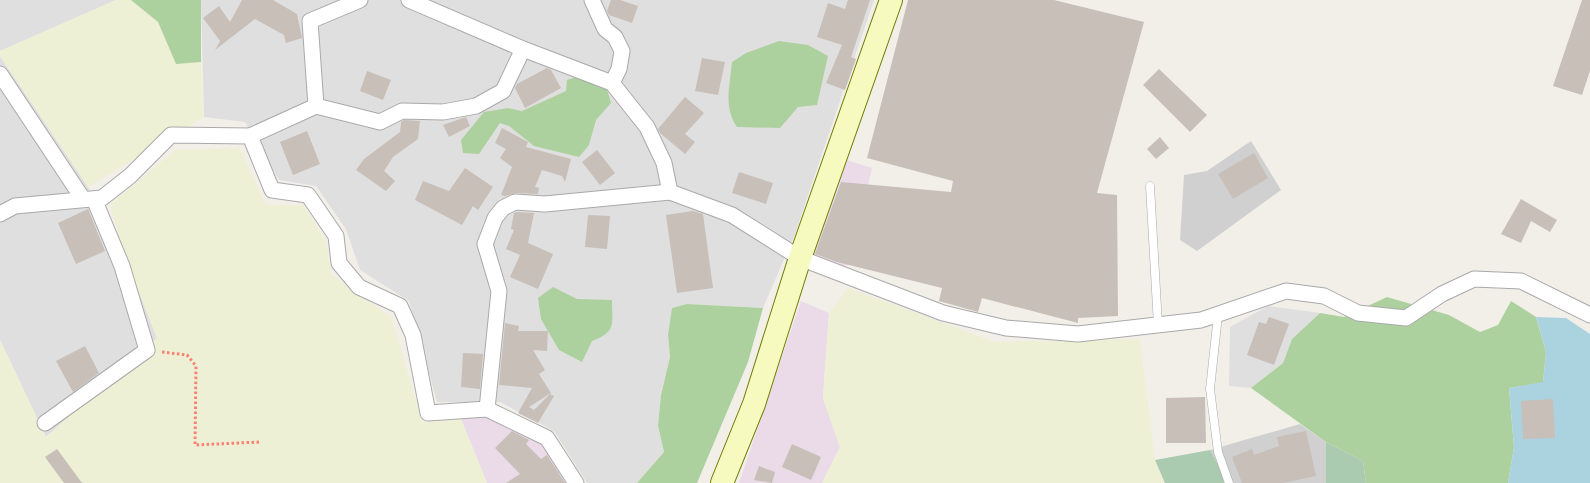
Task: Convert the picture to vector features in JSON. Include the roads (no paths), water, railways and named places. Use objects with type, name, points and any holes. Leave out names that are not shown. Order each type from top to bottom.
[{"type":"street","points":[[316,106],[310,21],[360,0]]},
{"type":"street","points":[[409,0],[523,49],[612,82],[647,127],[664,163],[670,192]]},
{"type":"street","points":[[592,0],[605,29],[615,36],[622,51],[619,69],[612,82]]},
{"type":"street","points":[[722,483],[754,404],[800,258],[891,0]]},
{"type":"street","points":[[0,214],[14,206],[102,198],[130,176],[171,135],[250,136],[316,106],[380,122],[402,111],[442,112],[476,106],[503,91],[523,49]]},
{"type":"street","points":[[0,74],[88,199],[122,266],[147,350],[45,423]]},
{"type":"street","points":[[250,136],[272,190],[308,195],[336,236],[339,263],[359,287],[400,306],[413,335],[428,413],[487,409],[547,438],[576,483]]},
{"type":"street","points":[[487,409],[498,291],[485,244],[495,218],[503,208],[515,202],[545,204],[670,192],[732,215],[800,258],[943,313],[1006,328],[1078,334],[1201,320],[1286,291],[1324,296],[1358,313],[1406,318],[1442,294],[1474,280],[1521,281],[1590,315]]},
{"type":"lane","points":[[1150,186],[1158,325]]},
{"type":"lane","points":[[1218,314],[1210,389],[1218,452],[1229,483]]},
{"type":"water","points":[[1536,317],[1566,318],[1590,334],[1590,483],[1508,483],[1514,447],[1509,388],[1543,382],[1546,352]]}]
